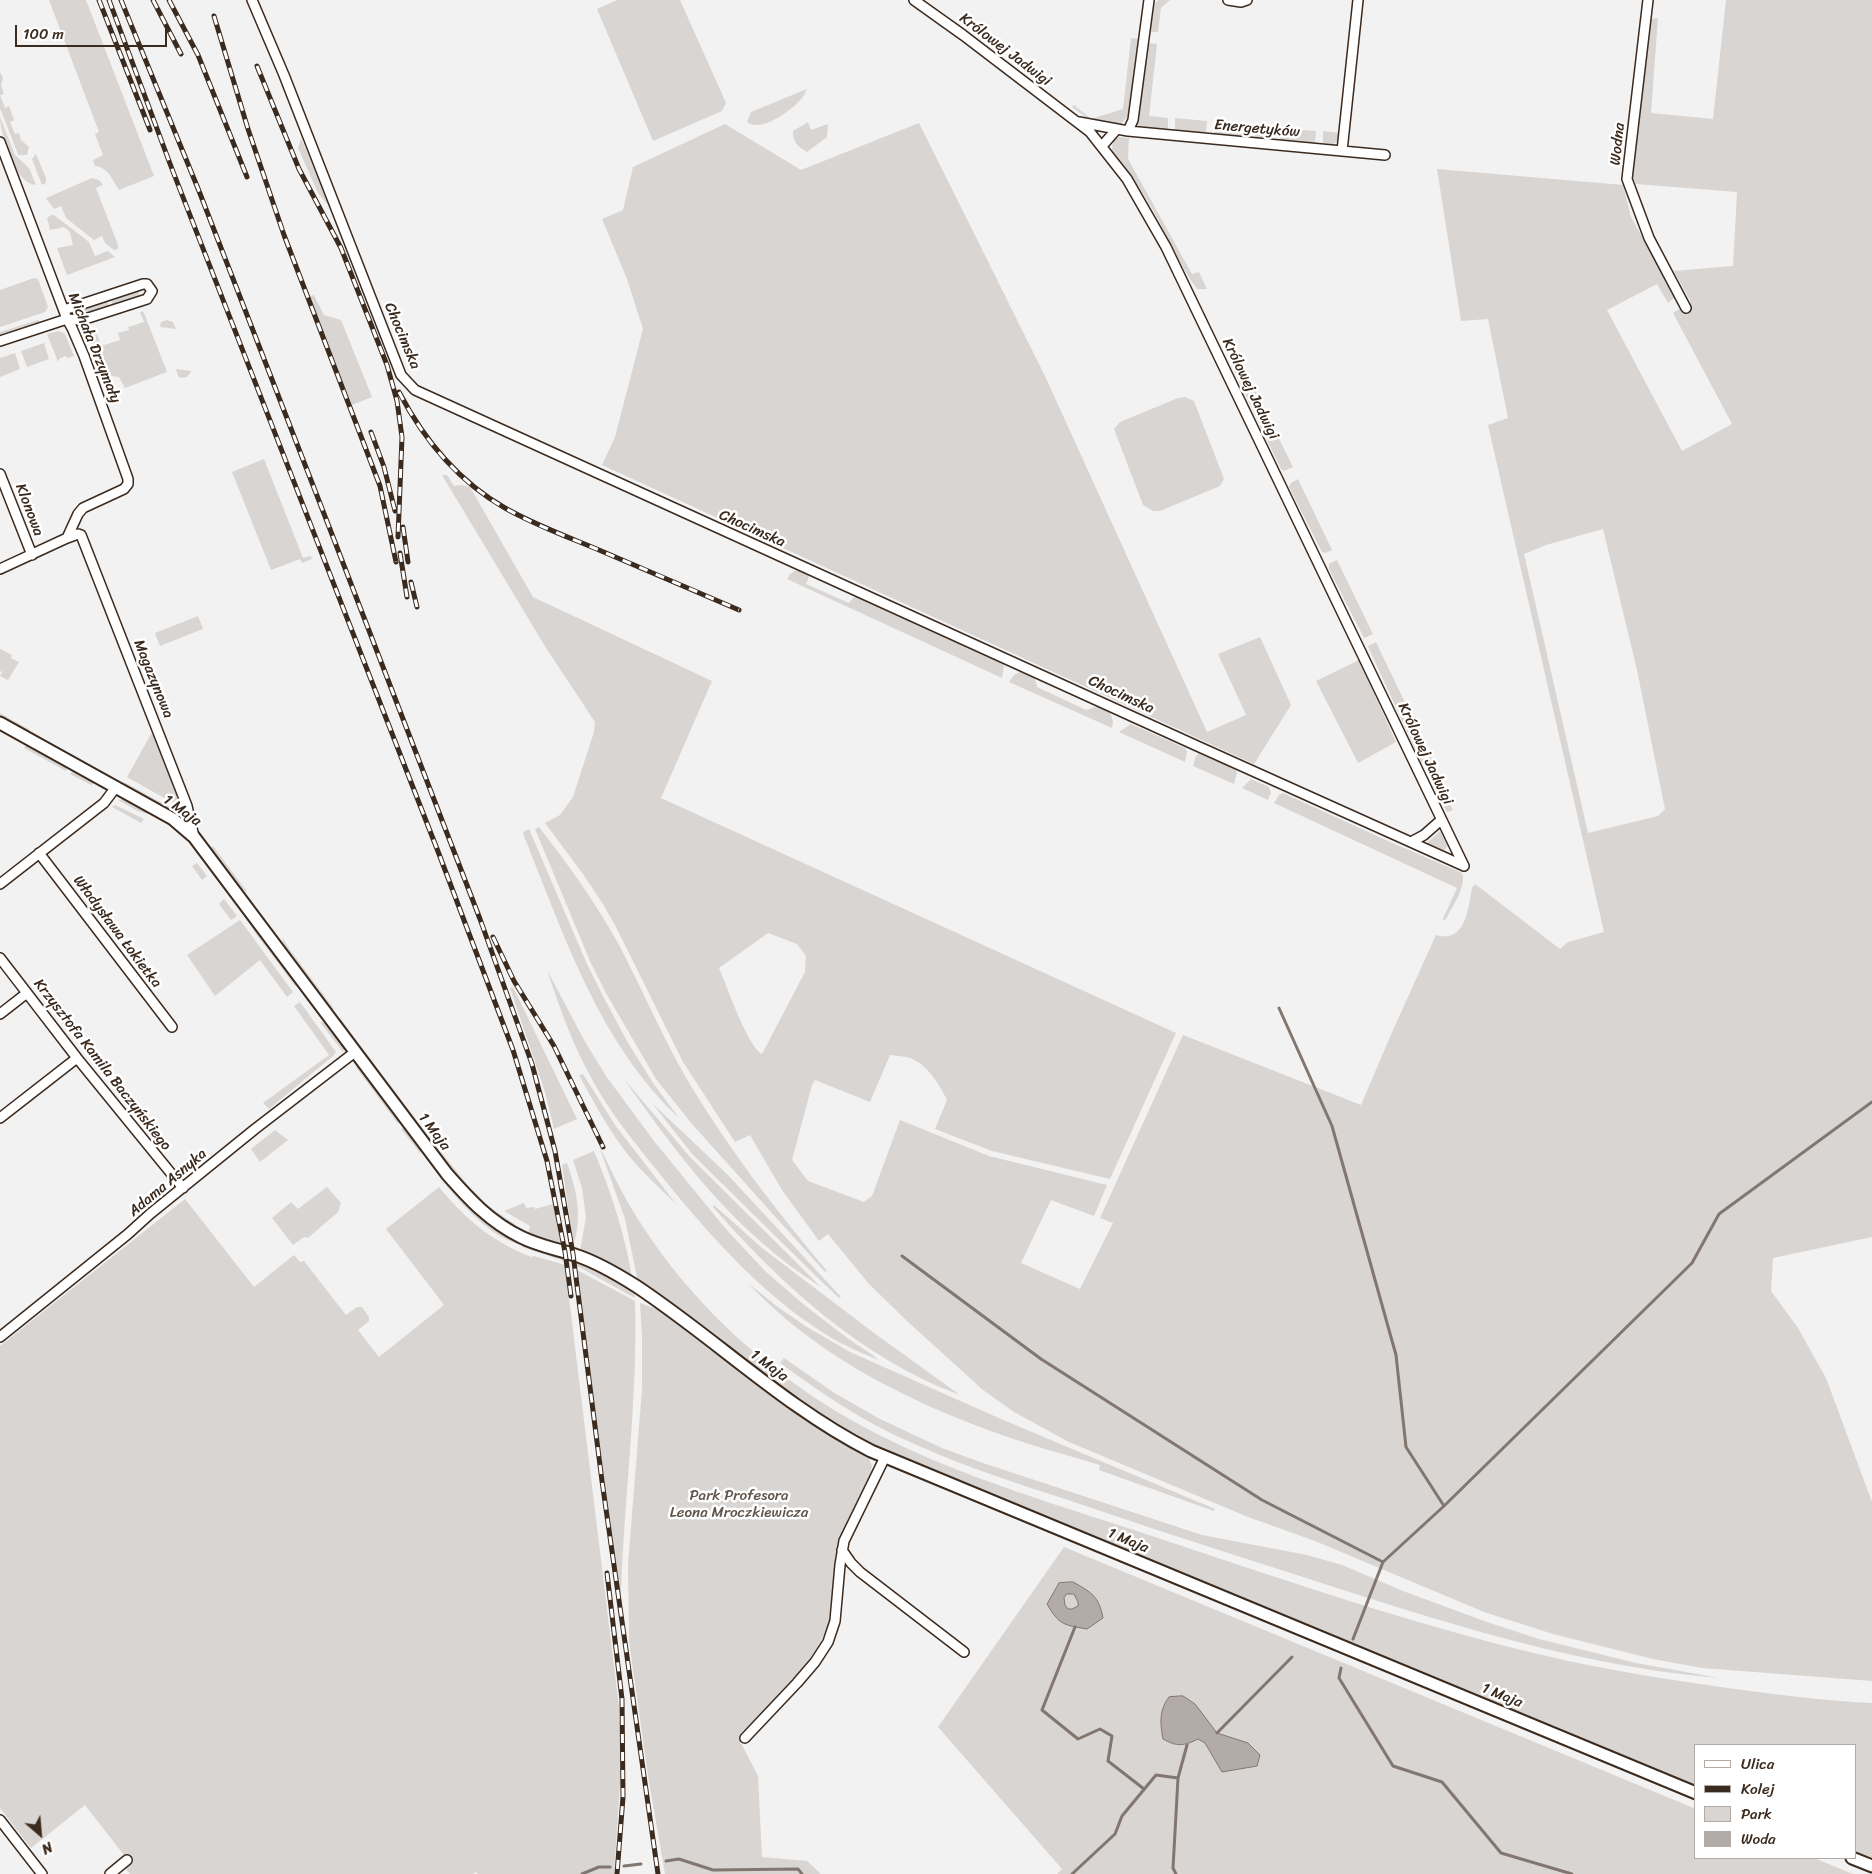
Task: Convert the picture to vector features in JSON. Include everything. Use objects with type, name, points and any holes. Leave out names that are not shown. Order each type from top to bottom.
[{"type":"street","name":"Chocimska","points":[[252,0],[284,75],[402,376],[415,390],[1464,866]]},
{"type":"street","name":"Królowej Jadwigi","points":[[914,0],[1090,132],[1127,179],[1166,246],[1464,866]]},
{"type":"street","points":[[1128,131],[1133,120],[1149,0]]},
{"type":"street","points":[[1228,0],[1242,2],[1248,0]]},
{"type":"street","points":[[1342,151],[1358,0]]},
{"type":"street","name":"Wodna","points":[[1648,0],[1628,179],[1649,238],[1686,308]]},
{"type":"street","name":"Energetyków","points":[[1077,122],[1116,130],[1385,155]]},
{"type":"street","points":[[1102,146],[1116,130]]},
{"type":"street","name":"Michała Drzymały","points":[[0,142],[65,314],[95,386],[128,480],[124,489],[81,509],[67,538]]},
{"type":"street","points":[[0,341],[65,314],[143,284],[147,284],[152,291],[147,299],[82,320],[65,314]]},
{"type":"street","name":"Klonowa","points":[[0,474],[32,556]]},
{"type":"street","name":"Magazynowa","points":[[67,538],[79,534],[187,806],[194,837]]},
{"type":"street","points":[[0,570],[67,538]]},
{"type":"street","name":"1 Maja","points":[[0,723],[173,819],[194,837],[447,1174],[475,1206],[493,1220],[532,1242],[584,1258],[633,1285],[809,1415],[847,1439],[885,1457],[1694,1792]]},
{"type":"street","points":[[0,884],[104,803],[116,788]]},
{"type":"street","points":[[1410,842],[1424,835],[1441,820]]},
{"type":"street","name":"Władysława Łokietka","points":[[40,853],[172,1027]]},
{"type":"street","name":"Krzysztofa Kamila Baczyńskiego","points":[[0,958],[77,1058],[183,1188]]},
{"type":"street","points":[[0,1014],[27,994]]},
{"type":"street","name":"Adama Asnyka","points":[[0,1336],[275,1113],[355,1052]]},
{"type":"street","points":[[0,1118],[77,1058]]},
{"type":"street","points":[[745,1738],[797,1683],[815,1662],[828,1642],[834,1621],[844,1541],[885,1457]]},
{"type":"street","points":[[842,1550],[860,1572],[964,1652]]},
{"type":"street","points":[[0,1820],[42,1874]]},
{"type":"street","points":[[1854,1859],[1872,1866]]},
{"type":"street","points":[[110,1874],[127,1860]]},
{"type":"green space","points":[[49,0],[86,0],[154,176],[119,190],[106,171],[95,166],[93,160],[103,155],[95,134],[99,132]]},
{"type":"green space","points":[[617,0],[680,0],[726,103],[722,111],[653,141],[597,9]]},
{"type":"green space","points":[[1159,0],[1170,0],[1161,8],[1158,32],[1148,32],[1151,10]]},
{"type":"green space","points":[[1726,0],[1872,0],[1872,1237],[1773,1258],[1771,1291],[1798,1328],[1826,1378],[1872,1502],[1872,1681],[1702,1668],[1653,1659],[1553,1634],[1484,1612],[1315,1541],[1248,1517],[1069,1442],[1014,1412],[983,1390],[869,1284],[828,1234],[819,1241],[782,1190],[750,1135],[735,1142],[683,1062],[603,904],[545,823],[560,815],[573,797],[594,732],[595,722],[546,648],[442,475],[447,475],[454,486],[470,487],[533,597],[712,681],[661,798],[1176,1033],[1110,1179],[992,1151],[935,1129],[947,1100],[937,1082],[927,1070],[910,1058],[890,1055],[870,1102],[815,1080],[812,1085],[792,1160],[808,1181],[864,1202],[872,1196],[900,1120],[989,1156],[1107,1185],[1094,1216],[1051,1200],[1021,1263],[1080,1289],[1113,1223],[1100,1218],[1183,1035],[1361,1105],[1436,935],[1446,936],[1454,934],[1460,929],[1467,914],[1472,888],[1475,884],[1560,949],[1568,942],[1604,932],[1488,425],[1508,418],[1488,319],[1461,321],[1437,169],[1623,185],[1631,217],[1675,297],[1668,303],[1657,284],[1607,310],[1682,451],[1732,424],[1673,313],[1691,302],[1674,271],[1733,266],[1737,192],[1636,184],[1633,178],[1650,19],[1658,18],[1651,113],[1713,119]],"holes":[[[1603,529],[1637,670],[1665,809],[1658,816],[1588,833],[1524,554],[1546,545]],[[768,933],[797,944],[806,956],[805,972],[762,1054],[750,1040],[719,968]]]},
{"type":"green space","points":[[1131,38],[1138,39],[1140,43],[1129,115],[1120,125],[1090,120],[1072,107],[1074,105],[1091,119],[1123,109]]},
{"type":"green space","points":[[1147,43],[1157,44],[1149,116],[1168,118],[1168,128],[1165,130],[1141,129],[1136,126]]},
{"type":"green space","points":[[0,72],[3,78],[1,85],[4,94],[0,95]]},
{"type":"green space","points":[[807,89],[803,97],[796,104],[776,119],[760,125],[753,125],[747,122],[751,112]]},
{"type":"green space","points":[[0,95],[5,108],[9,106],[14,120],[10,122],[15,134],[19,133],[21,140],[29,147],[27,155],[18,155],[0,108]]},
{"type":"green space","points":[[0,117],[15,155],[29,168],[36,185],[25,180],[14,166],[4,139]]},
{"type":"green space","points":[[1175,118],[1207,121],[1206,132],[1204,134],[1175,131]]},
{"type":"green space","points":[[808,122],[811,130],[828,124],[827,137],[807,152],[796,143],[793,131]]},
{"type":"green space","points":[[1215,122],[1243,124],[1242,135],[1216,135],[1214,132]]},
{"type":"green space","points":[[919,123],[1045,376],[1207,732],[1246,715],[1218,654],[1260,637],[1291,705],[1254,764],[602,465],[615,437],[643,329],[627,279],[602,219],[623,210],[633,167],[725,124],[801,170]]},
{"type":"green space","points":[[1255,125],[1267,126],[1266,138],[1255,137]]},
{"type":"green space","points":[[1280,128],[1316,131],[1315,141],[1312,143],[1280,140]]},
{"type":"green space","points":[[1323,131],[1339,133],[1338,141],[1333,144],[1323,143]]},
{"type":"green space","points":[[1119,137],[1129,138],[1128,159],[1192,274],[1199,272],[1207,289],[1197,289],[1180,262],[1145,197],[1112,150],[1113,140]]},
{"type":"green space","points":[[301,138],[334,215],[318,193],[298,148]]},
{"type":"green space","points":[[36,154],[46,178],[46,183],[42,185],[32,159]]},
{"type":"green space","points":[[92,178],[99,180],[103,185],[96,188],[118,249],[114,250],[105,243],[102,236],[94,240],[66,218],[61,206],[54,209],[46,198]]},
{"type":"green space","points":[[54,215],[89,242],[95,256],[108,251],[115,257],[67,275],[57,248],[73,245],[70,232],[64,227],[50,230],[47,218]]},
{"type":"green space","points":[[34,278],[38,279],[48,307],[45,312],[0,327],[0,290]]},
{"type":"green space","points":[[138,290],[140,298],[113,307],[110,298]]},
{"type":"green space","points":[[314,295],[324,315],[341,320],[372,397],[352,405],[310,296]]},
{"type":"green space","points":[[107,300],[110,308],[82,316],[80,308]]},
{"type":"green space","points":[[142,311],[167,372],[125,388],[119,377],[113,376],[103,379],[90,345],[91,342],[83,330],[90,328],[92,332],[96,331],[100,343],[104,345],[120,340],[118,333],[129,330],[128,327],[144,322],[140,312]]},
{"type":"green space","points":[[38,320],[41,322],[0,336],[0,332]]},
{"type":"green space","points":[[167,320],[173,322],[176,329],[160,327],[161,322]]},
{"type":"green space","points":[[59,331],[65,334],[74,356],[68,358],[65,356],[59,359],[58,362],[47,334]]},
{"type":"green space","points":[[44,343],[49,359],[27,367],[21,351]]},
{"type":"green space","points":[[15,353],[20,369],[0,377],[0,358]]},
{"type":"green space","points":[[1243,366],[1293,467],[1284,471],[1281,469],[1234,371]]},
{"type":"green space","points":[[176,369],[191,372],[187,377],[181,378],[178,376]]},
{"type":"green space","points":[[1185,397],[1194,401],[1224,479],[1220,486],[1160,511],[1153,511],[1143,505],[1114,429],[1120,422],[1178,398]]},
{"type":"green space","points":[[264,459],[303,558],[311,556],[312,559],[302,563],[300,559],[271,570],[232,472]]},
{"type":"green space","points":[[1298,479],[1332,550],[1326,553],[1322,552],[1289,487],[1291,483]]},
{"type":"green space","points":[[1337,560],[1373,634],[1364,638],[1329,569],[1329,564]]},
{"type":"green space","points":[[795,571],[808,574],[809,577],[806,584],[849,603],[856,596],[997,660],[1004,665],[1002,678],[787,579]]},
{"type":"green space","points":[[198,616],[203,629],[160,646],[155,633]]},
{"type":"green space","points":[[1376,642],[1434,763],[1422,764],[1368,646]]},
{"type":"green space","points":[[0,649],[12,655],[11,658],[19,662],[8,680],[0,676],[2,672],[0,671]]},
{"type":"green space","points":[[1359,660],[1396,742],[1358,763],[1316,681]]},
{"type":"green space","points":[[1020,672],[1034,676],[1037,687],[1086,710],[1098,706],[1110,712],[1113,722],[1112,728],[1009,682],[1014,675]]},
{"type":"green space","points":[[0,713],[30,730],[27,732],[0,717]]},
{"type":"green space","points":[[1131,724],[1185,748],[1187,752],[1185,762],[1119,732]]},
{"type":"green space","points":[[153,733],[184,807],[182,808],[127,777]]},
{"type":"green space","points":[[27,744],[67,766],[66,771],[24,748]]},
{"type":"green space","points":[[1199,753],[1235,769],[1237,773],[1234,784],[1193,766]]},
{"type":"green space","points":[[74,770],[95,781],[91,785],[70,774]]},
{"type":"green space","points":[[1436,777],[1453,810],[1447,812],[1432,785],[1431,780]]},
{"type":"green space","points":[[1251,779],[1269,787],[1271,793],[1268,800],[1242,788]]},
{"type":"green space","points":[[124,782],[184,815],[180,816],[173,813],[126,787]]},
{"type":"green space","points":[[1283,793],[1462,873],[1461,890],[1446,919],[1442,921],[1457,888],[1274,803],[1279,795]]},
{"type":"green space","points":[[123,799],[147,811],[147,814],[118,800]]},
{"type":"green space","points":[[115,805],[144,819],[141,823],[112,807]]},
{"type":"green space","points":[[539,827],[581,884],[618,943],[674,1055],[709,1115],[757,1184],[827,1271],[825,1272],[692,1124],[656,1079],[607,995],[590,961],[535,829]]},
{"type":"green space","points":[[529,829],[587,964],[604,998],[628,1043],[653,1083],[679,1118],[651,1088],[627,1056],[605,1022],[586,986],[524,836],[523,832]]},
{"type":"green space","points":[[1440,831],[1448,846],[1444,850],[1427,843]]},
{"type":"green space","points":[[213,846],[248,893],[241,889],[210,848]]},
{"type":"green space","points":[[197,863],[207,876],[202,880],[192,866]]},
{"type":"green space","points":[[224,899],[237,916],[231,920],[219,904]]},
{"type":"green space","points":[[245,917],[248,917],[295,981],[296,987],[256,934]]},
{"type":"green space","points":[[240,920],[293,992],[287,997],[260,960],[215,996],[187,955]]},
{"type":"green space","points":[[282,937],[334,1009],[330,1010],[285,949]]},
{"type":"green space","points":[[547,970],[584,1040],[606,1076],[654,1141],[725,1228],[765,1271],[803,1304],[878,1360],[830,1337],[783,1303],[740,1265],[681,1200],[621,1124],[593,1081],[569,1030]]},
{"type":"green space","points":[[513,987],[577,1119],[554,1129],[545,1092],[510,988]]},
{"type":"green space","points":[[300,1002],[336,1052],[269,1109],[263,1103],[329,1055],[294,1006]]},
{"type":"green space","points":[[340,1018],[432,1141],[467,1184],[488,1206],[516,1225],[513,1227],[486,1208],[464,1186],[339,1022]]},
{"type":"green space","points":[[320,1022],[326,1023],[345,1047],[343,1052]]},
{"type":"green space","points":[[355,1066],[359,1067],[399,1121],[398,1124]]},
{"type":"green space","points":[[583,1074],[615,1125],[677,1205],[621,1146],[579,1075]]},
{"type":"green space","points":[[624,1079],[690,1157],[821,1287],[790,1266],[736,1219],[689,1166]]},
{"type":"green space","points":[[652,1103],[727,1174],[841,1297],[839,1298],[820,1280],[693,1155]]},
{"type":"green space","points":[[404,1128],[422,1150],[420,1153],[401,1129]]},
{"type":"green space","points":[[275,1130],[288,1140],[260,1162],[251,1149]]},
{"type":"green space","points":[[599,1146],[626,1199],[652,1240],[688,1286],[728,1329],[772,1367],[837,1412],[882,1436],[975,1476],[1022,1494],[1400,1617],[1495,1643],[1566,1660],[1662,1678],[1786,1696],[1872,1703],[1872,1860],[1857,1853],[1857,1744],[1694,1744],[1694,1786],[874,1447],[850,1435],[812,1410],[638,1282],[625,1219]]},
{"type":"green space","points":[[594,1151],[617,1213],[626,1245],[632,1278],[580,1251],[586,1217],[582,1188],[573,1160]]},
{"type":"green space","points":[[567,1163],[573,1182],[578,1210],[577,1230],[575,1240],[573,1241],[562,1165]]},
{"type":"green space","points":[[443,1181],[447,1181],[479,1215],[498,1230],[519,1242],[519,1244],[508,1240],[487,1227],[458,1200]]},
{"type":"green space","points":[[327,1187],[341,1203],[338,1212],[308,1238],[304,1237],[293,1245],[272,1218],[291,1202],[298,1209]]},
{"type":"green space","points":[[439,1187],[459,1209],[492,1237],[531,1257],[534,1256],[565,1265],[619,1707],[621,1770],[614,1874],[478,1874],[476,1872],[473,1874],[130,1874],[126,1869],[131,1864],[85,1805],[31,1848],[0,1808],[0,1346],[185,1199],[254,1287],[294,1255],[300,1262],[304,1261],[346,1315],[357,1307],[362,1307],[369,1317],[369,1321],[358,1330],[379,1357],[444,1305],[386,1229]]},
{"type":"green space","points":[[524,1203],[526,1208],[534,1207],[535,1209],[553,1204],[561,1245],[528,1234],[530,1226],[504,1211]]},
{"type":"green space","points":[[714,1205],[762,1248],[960,1395],[890,1362],[825,1316],[766,1264],[713,1207]]},
{"type":"green space","points":[[522,1243],[563,1257],[564,1261],[522,1247]]},
{"type":"green space","points":[[576,1261],[603,1273],[634,1292],[635,1298],[577,1266]]},
{"type":"green space","points":[[577,1270],[635,1301],[633,1411],[621,1595],[619,1595]]},
{"type":"green space","points":[[748,1283],[779,1308],[807,1327],[850,1352],[1001,1419],[1215,1509],[1214,1511],[1099,1470],[1100,1465],[1002,1435],[955,1417],[891,1388],[859,1370],[800,1331]]},
{"type":"green space","name":"Park Profesora Leona Mroczkiewicza","points":[[640,1303],[659,1310],[804,1420],[844,1445],[868,1456],[872,1466],[870,1475],[849,1516],[836,1551],[832,1607],[827,1628],[820,1643],[800,1671],[740,1734],[741,1743],[758,1776],[762,1857],[807,1861],[821,1874],[665,1874],[648,1776],[629,1641],[628,1565],[642,1389]]},
{"type":"green space","points":[[784,1358],[833,1392],[878,1418],[942,1448],[983,1463],[1202,1535],[1307,1555],[1342,1565],[1403,1591],[1539,1639],[1636,1663],[1719,1678],[1601,1661],[1483,1633],[1367,1598],[1009,1481],[931,1451],[860,1417],[780,1363]]},
{"type":"green space","points":[[1064,1547],[1694,1808],[1694,1859],[1816,1859],[1853,1874],[1057,1874],[1062,1869],[938,1727]]},
{"type":"water","points":[[1073,1582],[1093,1595],[1099,1604],[1103,1618],[1087,1629],[1067,1625],[1059,1620],[1047,1604],[1059,1583]],"holes":[[[1067,1594],[1074,1594],[1078,1606],[1068,1609],[1064,1598]]]},
{"type":"water","points":[[1183,1696],[1195,1704],[1217,1733],[1248,1743],[1260,1755],[1257,1766],[1222,1772],[1205,1743],[1198,1739],[1180,1745],[1163,1739],[1161,1722],[1163,1707],[1169,1697]]},
{"type":"waterway","points":[[1279,1008],[1332,1126],[1396,1355],[1406,1447],[1444,1506]]},
{"type":"waterway","points":[[1353,1639],[1383,1562],[1444,1506],[1692,1263],[1719,1214],[1872,1102]]},
{"type":"waterway","points":[[902,1256],[1041,1359],[1262,1500],[1383,1562]]},
{"type":"waterway","points":[[1075,1627],[1042,1710],[1078,1739],[1100,1729],[1112,1736],[1108,1761],[1144,1789]]},
{"type":"waterway","points":[[1217,1733],[1292,1657]]},
{"type":"waterway","points":[[1341,1668],[1339,1678],[1393,1766],[1442,1782],[1501,1853],[1572,1874]]},
{"type":"waterway","points":[[1072,1874],[1115,1834],[1122,1816],[1156,1775],[1178,1778],[1187,1745]]},
{"type":"waterway","points":[[1176,1874],[1173,1868],[1178,1778]]},
{"type":"waterway","points":[[666,1861],[679,1859],[713,1870],[798,1869],[802,1874]]},
{"type":"waterway","points":[[624,1866],[641,1864]]},
{"type":"waterway","points":[[582,1874],[599,1867],[610,1867]]},
{"type":"railway","points":[[99,0],[150,130]]},
{"type":"railway","points":[[109,0],[172,169],[439,854],[513,1050],[547,1161],[565,1252],[571,1296]]},
{"type":"railway","points":[[121,0],[199,191],[333,537],[480,919],[532,1064],[555,1151],[573,1254],[602,1481],[658,1874]]},
{"type":"railway","points":[[153,0],[181,54]]},
{"type":"railway","points":[[169,0],[198,55],[247,177]]},
{"type":"railway","points":[[214,16],[248,129],[284,235],[380,486],[396,562]]},
{"type":"railway","points":[[257,66],[299,169],[341,248],[387,365],[397,401],[402,437],[398,537]]},
{"type":"railway","points":[[399,392],[419,427],[444,458],[472,485],[505,508],[540,525],[739,610]]},
{"type":"railway","points":[[371,432],[384,467],[395,511]]},
{"type":"railway","points":[[403,527],[408,562]]},
{"type":"railway","points":[[400,553],[407,597]]},
{"type":"railway","points":[[411,582],[417,607]]},
{"type":"railway","points":[[493,937],[514,981],[554,1046],[603,1147]]},
{"type":"railway","points":[[607,1573],[622,1699],[623,1797],[617,1874]]}]
